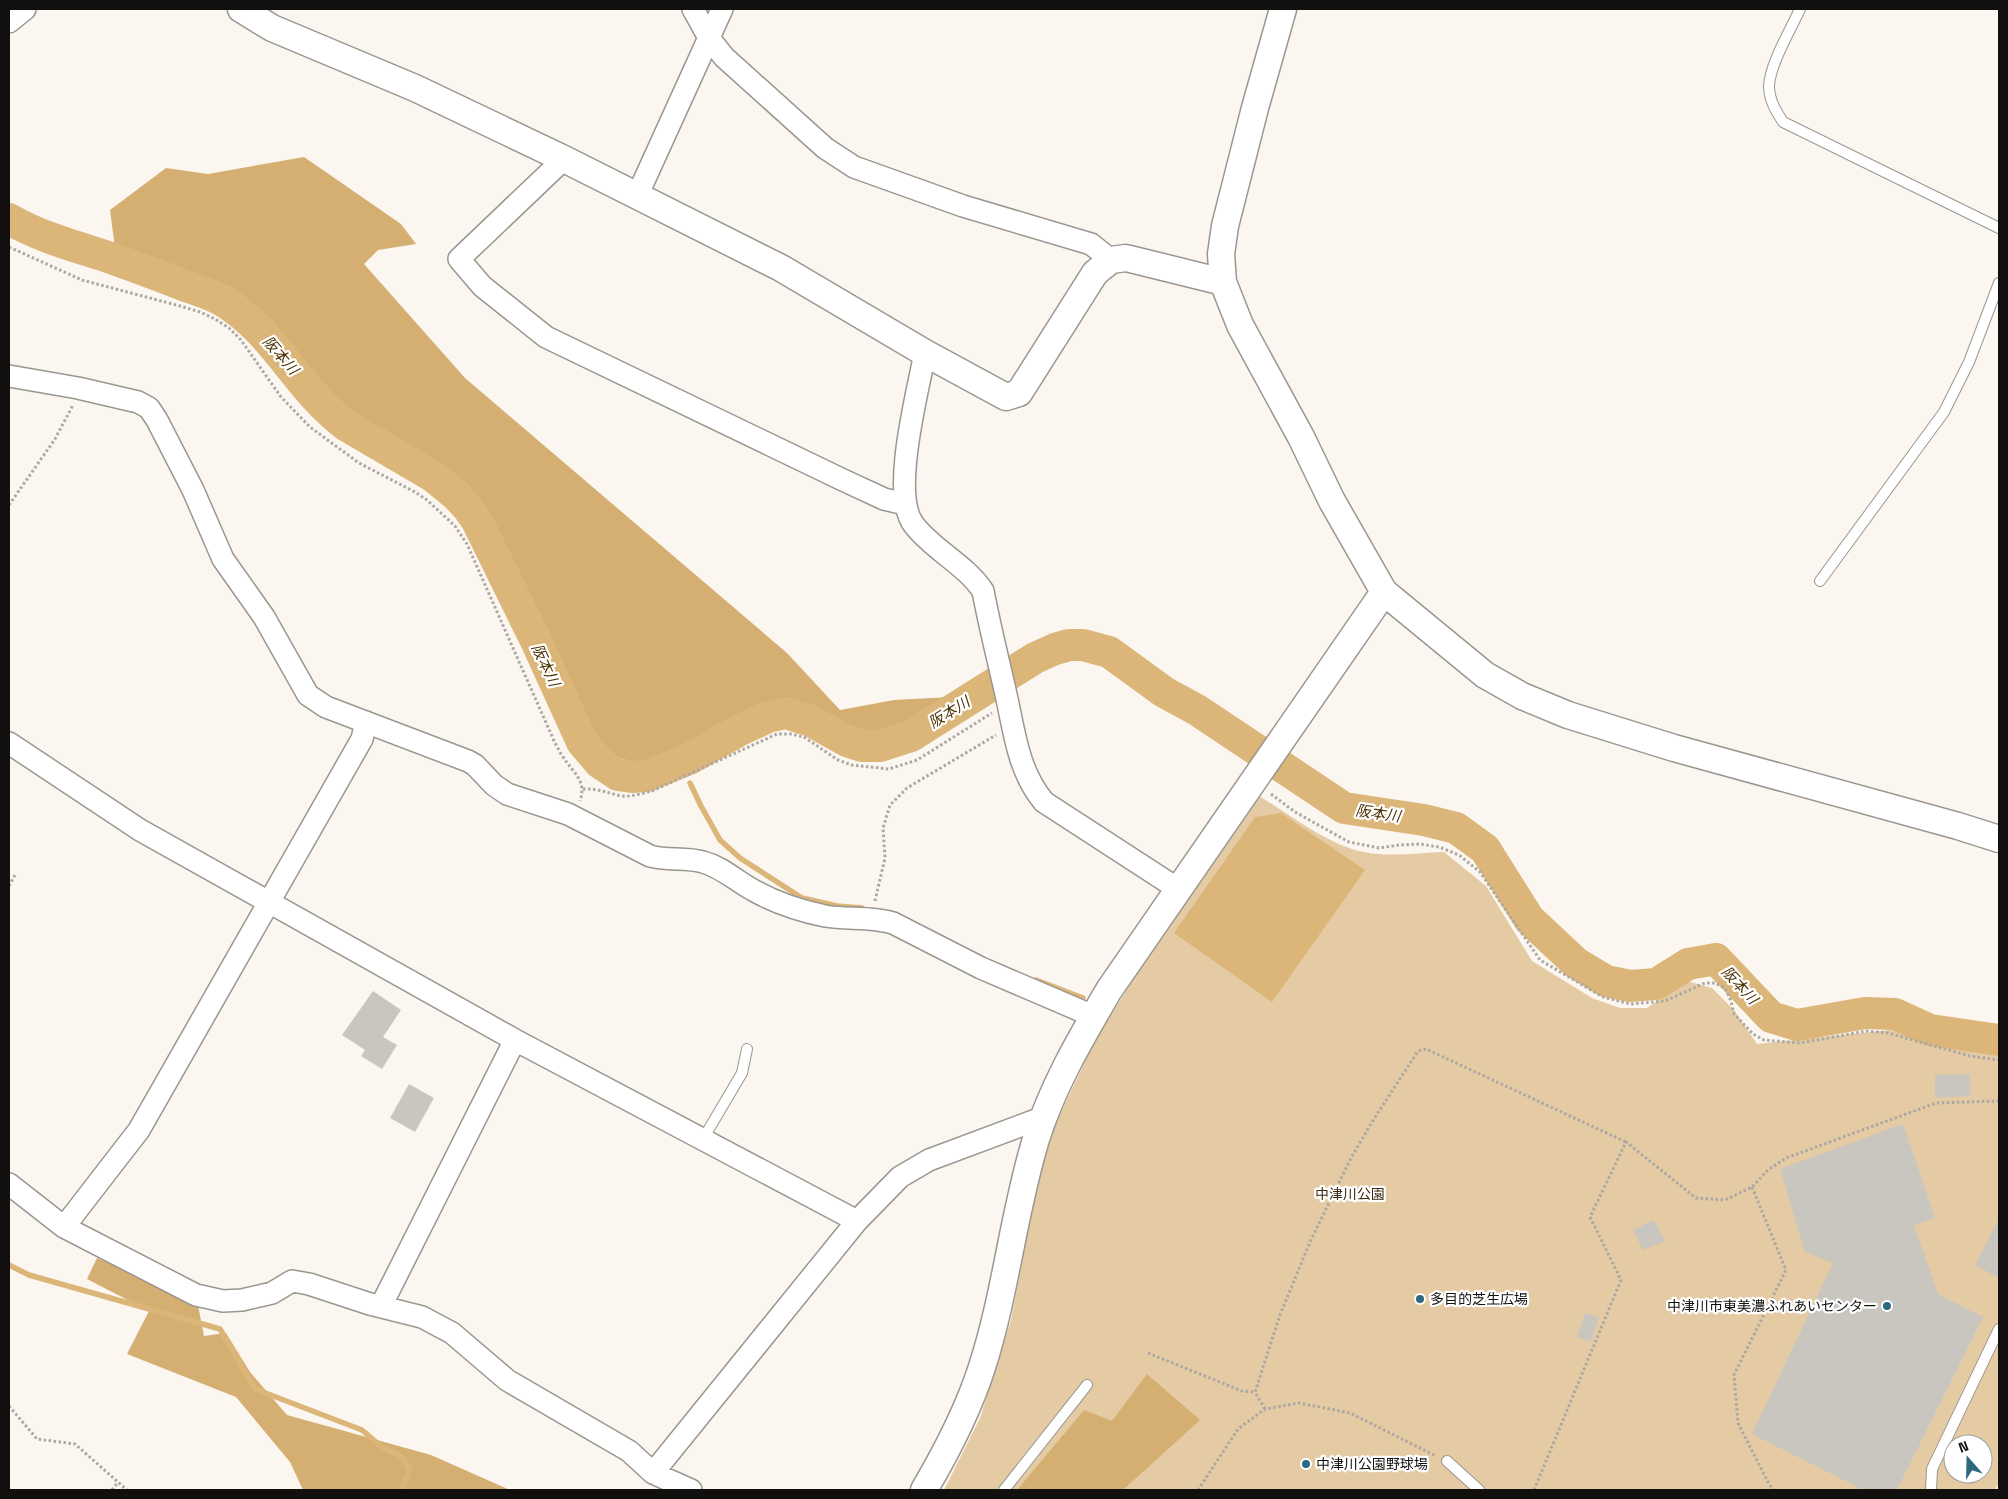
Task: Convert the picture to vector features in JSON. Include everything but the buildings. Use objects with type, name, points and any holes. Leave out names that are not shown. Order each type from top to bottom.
[{"type":"street","points":[[9,22],[25,9]]},
{"type":"street","points":[[241,9],[272,28],[415,88],[564,159],[781,268],[925,353],[1006,397],[1019,393],[1095,273],[1112,260],[1126,258],[1223,282]]},
{"type":"street","points":[[693,9],[709,38],[724,57],[825,148],[854,167],[963,206],[1091,244],[1112,260]]},
{"type":"street","points":[[637,196],[722,9]]},
{"type":"street","points":[[1283,9],[1225,226],[1221,254],[1223,282],[1240,325],[1301,437],[1332,500],[1384,592],[1485,675],[1522,696],[1568,715],[1674,748],[1999,839]]},
{"type":"street","points":[[564,159],[459,259],[482,286],[546,337],[843,480],[884,499],[905,504]]},
{"type":"street","points":[[925,353],[907,450],[904,478],[905,504],[912,523],[919,532],[978,583],[983,591],[1013,731],[1027,778],[1044,802],[1178,888]]},
{"type":"street","points":[[9,376],[78,388],[138,402],[149,408],[158,420],[193,490],[223,559],[264,617],[308,695],[326,707],[468,761],[475,765],[494,785],[507,794],[574,816],[650,856],[660,859],[703,862],[729,874],[752,890],[795,907],[826,916],[883,920],[893,923],[980,968],[1093,1016]]},
{"type":"street","points":[[924,1490],[951,1444],[982,1367],[1025,1180],[1044,1117],[1071,1055],[1109,990],[1384,592]]},
{"type":"street","points":[[64,1227],[139,1130],[362,739],[366,722]]},
{"type":"street","points":[[9,743],[140,830],[270,901],[515,1040],[857,1221]]},
{"type":"street","points":[[382,1306],[515,1040]]},
{"type":"street","points":[[653,1473],[857,1221],[900,1177],[911,1169],[946,1153],[1044,1117]]},
{"type":"street","points":[[9,1184],[64,1227],[196,1295],[223,1301],[242,1300],[272,1293],[292,1281],[309,1284],[370,1304],[422,1317],[452,1334],[507,1380],[629,1451],[653,1473],[691,1490]]},
{"type":"lane","points":[[1800,9],[1776,61],[1769,86],[1773,107],[1784,122],[1999,228]]},
{"type":"lane","points":[[1820,581],[1944,412],[1969,362],[1999,283]]},
{"type":"lane","points":[[703,1139],[742,1072],[747,1049]]},
{"type":"lane","points":[[1931,1490],[1932,1469],[1999,1329]]},
{"type":"lane","points":[[1004,1490],[1087,1385]]},
{"type":"lane","points":[[1447,1461],[1480,1490]]},
{"type":"path","points":[[9,247],[82,280],[180,306],[215,319],[229,328],[241,340],[281,397],[310,427],[359,463],[415,492],[442,512],[455,526],[467,544],[549,730],[562,757],[579,777],[583,789],[574,816]]},
{"type":"path","points":[[9,505],[55,439],[74,404],[78,388]]},
{"type":"path","points":[[583,789],[595,788],[623,796],[652,791],[777,734],[792,734],[804,737],[838,760],[852,765],[889,769],[917,760],[1008,703]]},
{"type":"path","points":[[874,904],[885,858],[884,828],[890,805],[897,796],[936,770],[1000,733],[1013,731]]},
{"type":"path","points":[[1255,777],[1295,812],[1349,842],[1379,848],[1420,844],[1459,855],[1480,872],[1540,960],[1603,997],[1630,1004],[1665,1001],[1704,983],[1715,982],[1725,988],[1734,1014],[1753,1034],[1764,1040],[1800,1043],[1866,1031],[1888,1033],[1970,1056],[1999,1060]]},
{"type":"path","points":[[9,886],[16,873]]},
{"type":"path","points":[[1265,1409],[1255,1392],[1280,1315],[1310,1242],[1372,1122],[1418,1051],[1426,1049],[1626,1142],[1696,1198],[1724,1200],[1752,1186],[1768,1170],[1786,1158],[1936,1103],[1999,1101]]},
{"type":"path","points":[[1534,1490],[1621,1280],[1590,1217],[1626,1142]]},
{"type":"path","points":[[1752,1186],[1786,1270],[1734,1375],[1738,1423],[1768,1484],[1774,1490]]},
{"type":"path","points":[[1148,1353],[1242,1391],[1255,1392]]},
{"type":"path","points":[[1198,1490],[1238,1429],[1265,1409],[1299,1403],[1350,1413],[1447,1461]]},
{"type":"path","points":[[9,1406],[37,1439],[75,1444],[127,1490]]},
{"type":"path","points":[[112,1490],[118,1482]]},
{"type":"green space","name":"中津川公園","points":[[1256,794],[1326,838],[1349,848],[1384,854],[1444,852],[1486,886],[1532,961],[1592,998],[1620,1008],[1647,1008],[1687,981],[1712,988],[1734,1010],[1757,1044],[1890,1030],[1999,1054],[1999,1482],[1995,1490],[944,1490],[980,1418],[1011,1320],[1049,1137],[1095,1041],[1161,935]]},
{"type":"shaded area","points":[[304,157],[401,224],[416,244],[378,250],[364,264],[465,378],[787,653],[840,710],[894,700],[951,697],[915,721],[860,739],[788,705],[696,746],[639,766],[589,744],[482,517],[462,490],[440,472],[348,418],[316,386],[261,318],[226,291],[115,248],[110,210],[166,168],[208,174]]},
{"type":"shaded area","points":[[1281,813],[1365,870],[1272,1002],[1174,933],[1255,817]]},
{"type":"shaded area","points":[[97,1258],[146,1278],[198,1305],[204,1336],[226,1333],[250,1372],[287,1415],[431,1455],[510,1490],[303,1490],[290,1462],[236,1397],[127,1354],[149,1311],[87,1279]]},
{"type":"shaded area","points":[[1147,1374],[1200,1420],[1123,1490],[1017,1490],[1084,1410],[1112,1421]]},
{"type":"waterway","name":"阪本川","points":[[9,219],[45,236],[136,267],[209,294],[225,302],[259,330],[330,412],[347,426],[434,477],[456,495],[477,521],[537,643],[582,742],[600,763],[618,775],[632,777],[647,776],[689,759],[738,731],[768,717],[786,713],[811,721],[847,741],[862,746],[880,746],[911,736],[1035,658],[1069,645],[1083,645],[1109,652],[1164,692],[1197,710],[1344,808],[1424,820],[1456,828],[1485,849],[1529,919],[1576,963],[1606,981],[1630,986],[1656,984],[1688,964],[1716,959],[1771,1017],[1797,1025],[1865,1013],[1895,1014],[1930,1030],[1999,1040]]},
{"type":"waterway","name":"阪本川","points":[[675,765],[679,770]]},
{"type":"waterway","points":[[690,783],[720,840],[740,858],[802,898],[837,906],[862,908]]},
{"type":"waterway","points":[[1036,980],[1083,998]]},
{"type":"waterway","points":[[9,1265],[29,1275],[220,1329],[255,1389],[362,1430],[383,1448],[401,1456],[410,1469],[402,1490]]},
{"type":"place","name":"多目的芝生広場","points":[[1420,1299]]},
{"type":"place","name":"中津川市東美濃ふれあいセンター","points":[[1887,1306]]},
{"type":"place","name":"中津川公園野球場","points":[[1306,1464]]}]
